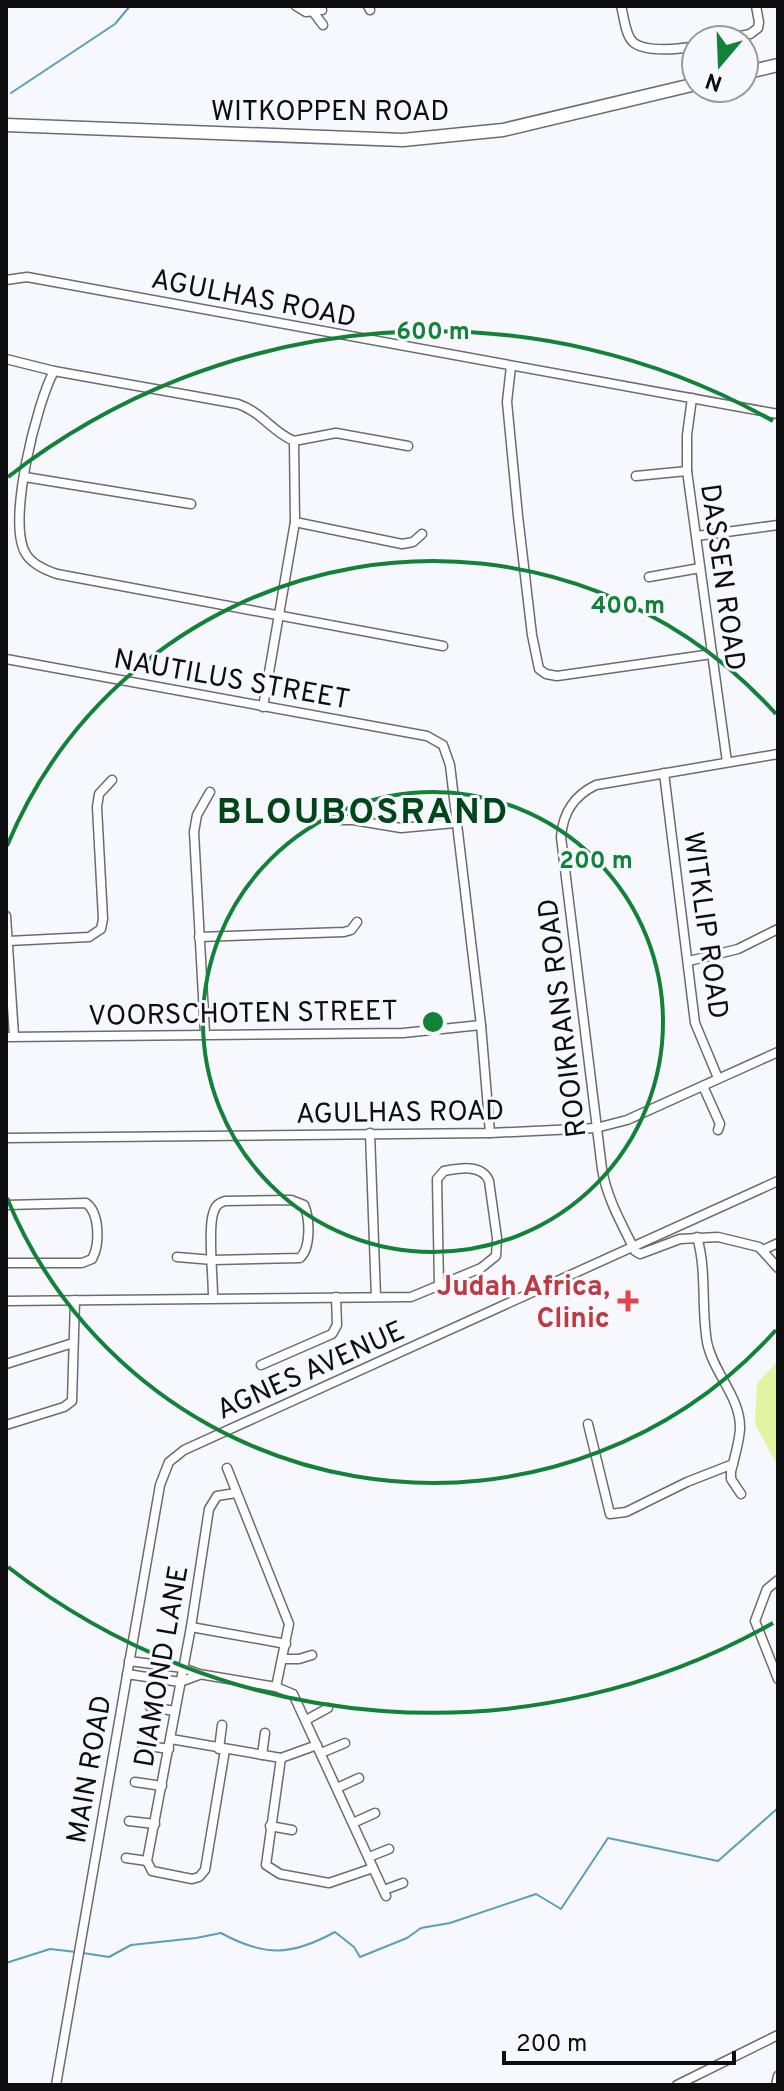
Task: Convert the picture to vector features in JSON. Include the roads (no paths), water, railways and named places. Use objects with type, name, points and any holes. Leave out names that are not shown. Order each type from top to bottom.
[{"type":"main road","name":"WITKOPPEN ROAD","points":[[6,125],[403,140],[503,130],[680,88]]},
{"type":"street","points":[[296,6],[306,12],[318,11],[323,25]]},
{"type":"street","points":[[621,6],[635,44],[669,50],[680,48]]},
{"type":"street","name":"AGULHAS ROAD","points":[[7,279],[27,277],[778,414]]},
{"type":"street","points":[[6,359],[54,371],[238,404],[256,411],[277,431],[294,441],[336,433],[408,446]]},
{"type":"street","points":[[511,366],[508,416],[532,635],[539,669],[557,676],[712,654]]},
{"type":"street","points":[[54,371],[42,394],[36,416],[25,477],[20,536],[25,553],[41,568],[57,574],[443,646]]},
{"type":"street","name":"DASSEN ROAD","points":[[692,398],[687,435],[687,471],[727,762]]},
{"type":"street","points":[[263,707],[295,522],[294,441]]},
{"type":"street","points":[[636,476],[687,471]]},
{"type":"street","points":[[25,477],[191,504]]},
{"type":"street","points":[[295,522],[402,544],[413,542],[422,534]]},
{"type":"street","points":[[697,536],[778,525]]},
{"type":"street","points":[[649,577],[700,568]]},
{"type":"street","name":"NAUTILUS STREET","points":[[6,659],[427,736],[446,749],[455,823]]},
{"type":"street","points":[[777,754],[778,765]]},
{"type":"street","name":"ROOIKRANS ROAD","points":[[633,1247],[606,1189],[561,837],[563,823],[577,798],[592,787],[777,754]]},
{"type":"street","name":"WITKLIP ROAD","points":[[664,773],[695,1023],[718,1078]]},
{"type":"street","points":[[8,941],[89,937],[101,929],[97,807],[99,794],[112,780]]},
{"type":"street","points":[[205,1033],[194,824],[210,792]]},
{"type":"street","points":[[327,820],[353,820],[401,828],[455,823],[481,1025],[490,1133]]},
{"type":"street","points":[[6,916],[10,1036]]},
{"type":"street","points":[[199,937],[344,932],[351,930],[357,922]]},
{"type":"street","points":[[689,961],[738,949],[778,929]]},
{"type":"street","name":"VOORSCHOTEN STREET","points":[[10,1036],[403,1033],[481,1025]]},
{"type":"street","name":"AGULHAS ROAD","points":[[6,1138],[490,1133],[596,1128],[627,1120],[778,1052]]},
{"type":"street","points":[[703,1086],[720,1124],[718,1130]]},
{"type":"street","points":[[370,1133],[376,1297]]},
{"type":"street","points":[[6,1301],[417,1296],[481,1268],[496,1256],[498,1247],[489,1181],[487,1175],[479,1170],[444,1171],[437,1179],[439,1286]]},
{"type":"street","name":"AGNES AVENUE","points":[[169,1462],[184,1450],[778,1181]]},
{"type":"street","points":[[177,1257],[213,1260],[300,1258],[307,1249],[306,1209],[291,1200],[220,1202],[212,1217],[213,1260],[213,1297]]},
{"type":"street","points":[[6,1205],[86,1203],[95,1213],[97,1246],[92,1259],[82,1263],[6,1263]]},
{"type":"street","points":[[697,1237],[702,1254],[707,1344],[711,1360],[733,1399],[740,1427],[731,1479],[741,1494]]},
{"type":"street","points":[[633,1247],[638,1253],[643,1253],[664,1244],[697,1237],[734,1239],[763,1250],[778,1268]]},
{"type":"street","points":[[763,1250],[778,1243]]},
{"type":"street","points":[[261,1365],[332,1334],[337,1325],[336,1297]]},
{"type":"street","points":[[6,1425],[64,1407],[72,1401],[75,1389],[75,1300]]},
{"type":"street","points":[[6,1364],[73,1343]]},
{"type":"street","points":[[588,1424],[610,1514],[626,1512],[687,1482],[733,1464]]},
{"type":"street","name":"MAIN ROAD","points":[[56,2085],[160,1485],[169,1462]]},
{"type":"street","points":[[227,1468],[288,1619],[276,1687]]},
{"type":"street","name":"DIAMOND LANE","points":[[147,1863],[191,1627],[210,1503],[217,1496],[236,1493]]},
{"type":"street","points":[[778,1580],[767,1589],[755,1621],[778,1679]]},
{"type":"street","points":[[191,1627],[286,1644]]},
{"type":"street","points":[[283,1659],[312,1655]]},
{"type":"street","points":[[129,1661],[183,1668],[199,1674],[288,1691],[306,1720],[385,1893],[403,1883]]},
{"type":"street","points":[[127,1674],[180,1682],[199,1674]]},
{"type":"street","points":[[150,1707],[175,1711]]},
{"type":"street","points":[[306,1720],[328,1708]]},
{"type":"street","points":[[126,1858],[147,1863],[154,1872],[189,1879],[202,1874],[222,1749],[222,1725]]},
{"type":"street","points":[[262,1755],[265,1733]]},
{"type":"street","points":[[142,1745],[170,1744],[281,1758],[345,1743]]},
{"type":"street","points":[[281,1758],[266,1865],[274,1872],[329,1883],[373,1868]]},
{"type":"street","points":[[337,1788],[359,1778]]},
{"type":"street","points":[[135,1782],[162,1786]]},
{"type":"street","points":[[353,1823],[375,1813]]},
{"type":"street","points":[[129,1821],[155,1824]]},
{"type":"street","points":[[270,1826],[292,1830]]},
{"type":"street","points":[[369,1857],[389,1849]]},
{"type":"street","points":[[677,2085],[778,2035]]},
{"type":"street","points":[[776,2085],[778,2076]]},
{"type":"waterway","points":[[11,93],[115,24],[130,6]]},
{"type":"waterway","points":[[83,1953],[109,1957],[131,1945],[221,1933],[265,1950],[291,1949],[335,1932],[354,1947],[360,1957],[407,1938],[421,1928],[450,1923],[536,1894],[561,1909],[608,1838],[718,1861],[778,1808]]},
{"type":"waterway","points":[[6,1963],[50,1949],[76,1952]]},
{"type":"place","name":"Judah Africa, Clinic","points":[[628,1301]]},
{"type":"district","name":"BLOUBOSRAND","points":[[363,810]]}]
